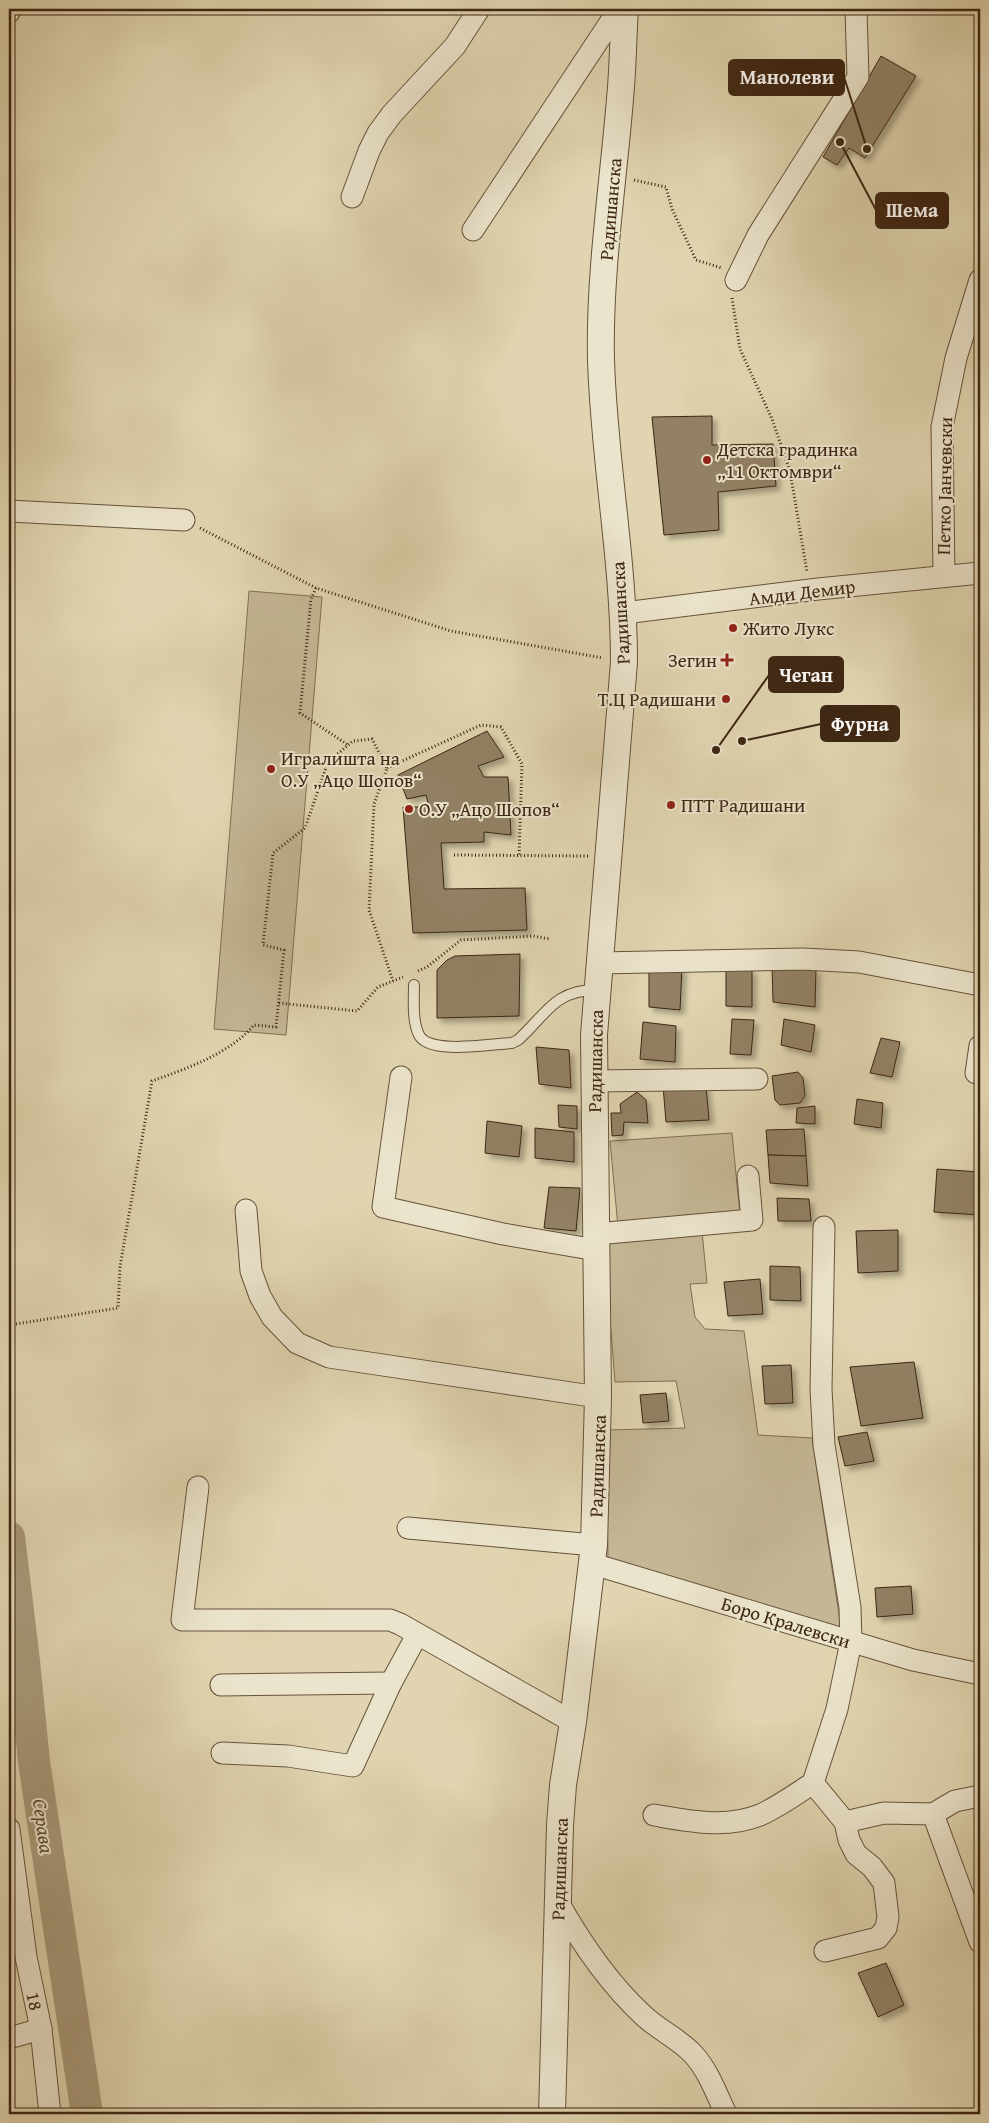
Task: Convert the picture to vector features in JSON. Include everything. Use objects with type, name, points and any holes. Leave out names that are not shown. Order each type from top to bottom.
[{"type":"street","points":[[352,197],[369,151],[378,133],[392,114],[455,46],[479,9]]},
{"type":"street","points":[[473,230],[619,9]]},
{"type":"street","name":"Радишанска","points":[[552,2114],[557,1900],[563,1785],[594,1555],[598,1397],[593,1081],[597,990],[610,856],[624,662],[624,613],[611,489],[601,359],[605,260],[620,99],[625,9]]},
{"type":"street","points":[[738,277],[758,235],[858,77],[856,9]]},
{"type":"street","name":"Петко Јанчевски","points":[[944,576],[942,427],[956,358],[980,280]]},
{"type":"street","points":[[9,510],[184,520]]},
{"type":"street","name":"Амди Демир","points":[[624,613],[810,590],[980,573]]},
{"type":"street","points":[[599,963],[803,959],[858,962],[980,984]]},
{"type":"street","points":[[976,1073],[980,1046]]},
{"type":"street","points":[[401,1077],[383,1206],[503,1234],[596,1242],[752,1220],[748,1176]]},
{"type":"street","points":[[593,1081],[757,1079]]},
{"type":"street","points":[[246,1210],[251,1271],[260,1296],[272,1317],[297,1344],[329,1357],[598,1397]]},
{"type":"street","points":[[654,1815],[694,1822],[733,1823],[760,1815],[813,1783],[837,1709],[851,1642],[850,1607],[824,1445],[821,1388],[824,1227]]},
{"type":"street","points":[[198,1486],[182,1620],[390,1620],[573,1722]]},
{"type":"street","name":"Боро Кралевски","points":[[408,1528],[594,1555],[851,1642],[913,1660],[980,1674]]},
{"type":"street","points":[[222,1753],[288,1756],[354,1766],[391,1683],[416,1635]]},
{"type":"street","points":[[220,1685],[391,1683]]},
{"type":"street","points":[[813,1783],[845,1822],[856,1854],[872,1867],[884,1883],[888,1918],[886,1928],[878,1938],[825,1951]]},
{"type":"street","points":[[845,1822],[884,1813],[933,1814],[955,1801],[980,1796]]},
{"type":"street","points":[[933,1814],[980,1942]]},
{"type":"street","name":"18","points":[[9,1829],[10,1862],[26,1957],[41,2029],[50,2114]]},
{"type":"street","points":[[557,1900],[582,1943],[603,1972],[644,2016],[693,2054],[707,2074],[726,2114]]},
{"type":"street","points":[[9,2038],[41,2029]]},
{"type":"lane","points":[[414,985],[416,1027],[420,1037],[428,1044],[440,1047],[512,1043],[518,1040],[555,1003],[568,994],[578,990],[597,990]]},
{"type":"path","points":[[612,174],[666,187],[672,209],[696,260],[738,277],[732,297],[740,349],[772,419],[790,471],[810,590]]},
{"type":"path","points":[[184,520],[316,588],[451,631],[624,662]]},
{"type":"path","points":[[316,588],[312,599],[300,713],[348,745]]},
{"type":"path","points":[[393,981],[369,910],[374,804],[388,768],[481,725],[501,726],[522,764],[519,856]]},
{"type":"path","points":[[9,1325],[118,1308],[120,1267],[152,1081],[197,1064],[244,1037],[254,1025],[276,1027],[284,950],[263,945],[273,853],[305,828],[328,762],[353,740],[372,739],[388,768]]},
{"type":"path","points":[[454,855],[610,856]]},
{"type":"path","points":[[279,1003],[357,1011],[378,987],[427,967],[461,940],[533,936],[550,939]]},
{"type":"shaded area","name":"Игралишта на О.У „Ацо Шопов“","points":[[249,591],[322,597],[286,1035],[214,1029]]},
{"type":"shaded area","points":[[732,1133],[740,1215],[618,1227],[610,1141]]},
{"type":"shaded area","points":[[702,1231],[707,1283],[690,1284],[695,1317],[705,1329],[744,1331],[758,1435],[812,1438],[841,1628],[608,1559],[606,1430],[685,1428],[676,1381],[615,1382],[604,1243]]},
{"type":"building","points":[[881,56],[916,76],[865,158],[849,148],[837,165],[823,157]]},
{"type":"building","points":[[712,416],[712,445],[773,444],[776,486],[718,492],[719,530],[664,535],[652,417]]},
{"type":"building","points":[[487,731],[504,757],[478,766],[484,777],[508,777],[511,835],[484,832],[484,842],[441,843],[444,889],[525,888],[527,930],[413,933],[403,807],[429,807],[426,795],[407,799],[398,775]]},
{"type":"building","points":[[520,954],[519,1016],[437,1018],[437,970],[447,960],[455,956]]},
{"type":"building","points":[[649,967],[682,967],[680,1010],[649,1007]]},
{"type":"building","points":[[772,967],[816,969],[815,1007],[773,1002]]},
{"type":"building","points":[[726,968],[752,969],[752,1007],[726,1006]]},
{"type":"building","points":[[732,1019],[754,1020],[751,1055],[730,1054]]},
{"type":"building","points":[[784,1019],[815,1025],[811,1052],[781,1045]]},
{"type":"building","points":[[643,1022],[676,1026],[675,1062],[640,1059]]},
{"type":"building","points":[[881,1038],[900,1042],[892,1077],[870,1073]]},
{"type":"building","points":[[536,1047],[569,1050],[571,1088],[539,1084]]},
{"type":"building","points":[[798,1072],[803,1078],[805,1096],[800,1103],[780,1105],[775,1100],[772,1076]]},
{"type":"building","points":[[663,1086],[706,1086],[709,1120],[666,1122]]},
{"type":"building","points":[[637,1092],[646,1100],[648,1123],[624,1122],[623,1135],[612,1136],[611,1113],[621,1113],[620,1104]]},
{"type":"building","points":[[857,1099],[883,1103],[881,1128],[854,1124]]},
{"type":"building","points":[[558,1105],[577,1106],[577,1129],[559,1127]]},
{"type":"building","points":[[815,1106],[815,1124],[796,1123],[797,1108]]},
{"type":"building","points":[[487,1121],[522,1126],[519,1157],[485,1153]]},
{"type":"building","points":[[535,1128],[574,1132],[574,1162],[535,1158]]},
{"type":"building","points":[[804,1129],[806,1156],[768,1155],[766,1130]]},
{"type":"building","points":[[768,1155],[806,1156],[808,1186],[770,1183]]},
{"type":"building","points":[[937,1169],[980,1172],[980,1215],[934,1212]]},
{"type":"building","points":[[549,1187],[580,1188],[576,1231],[544,1228]]},
{"type":"building","points":[[777,1198],[809,1199],[811,1221],[778,1221]]},
{"type":"building","points":[[898,1230],[898,1271],[858,1273],[856,1231]]},
{"type":"building","points":[[770,1266],[800,1267],[801,1301],[770,1300]]},
{"type":"building","points":[[760,1279],[763,1314],[728,1316],[724,1282]]},
{"type":"building","points":[[914,1362],[923,1418],[861,1426],[850,1367]]},
{"type":"building","points":[[791,1365],[793,1403],[765,1404],[762,1366]]},
{"type":"building","points":[[666,1393],[669,1421],[643,1423],[640,1395]]},
{"type":"building","points":[[867,1432],[874,1461],[845,1466],[838,1437]]},
{"type":"building","points":[[911,1586],[913,1614],[877,1617],[875,1588]]},
{"type":"building","points":[[886,1963],[904,2005],[878,2017],[858,1973]]},
{"type":"waterway","name":"Серава","points":[[9,1537],[34,1762],[87,2114]]},
{"type":"place","name":"Шема","points":[[840,142]]},
{"type":"place","name":"Манолеви","points":[[867,149]]},
{"type":"place","name":"Детска градинка „11 Октомври“","points":[[707,460]]},
{"type":"place","name":"Жито Лукс","points":[[733,628]]},
{"type":"place","name":"Зегин","points":[[727,660]]},
{"type":"place","name":"Т.Ц Радишани","points":[[726,699]]},
{"type":"place","name":"Фурна","points":[[742,741]]},
{"type":"place","name":"Чеган","points":[[716,750]]},
{"type":"place","name":"Игралишта на О.У „Ацо Шопов“","points":[[271,769]]},
{"type":"place","name":"ПТТ Радишани","points":[[671,805]]},
{"type":"place","name":"О.У „Ацо Шопов“","points":[[409,809]]}]
